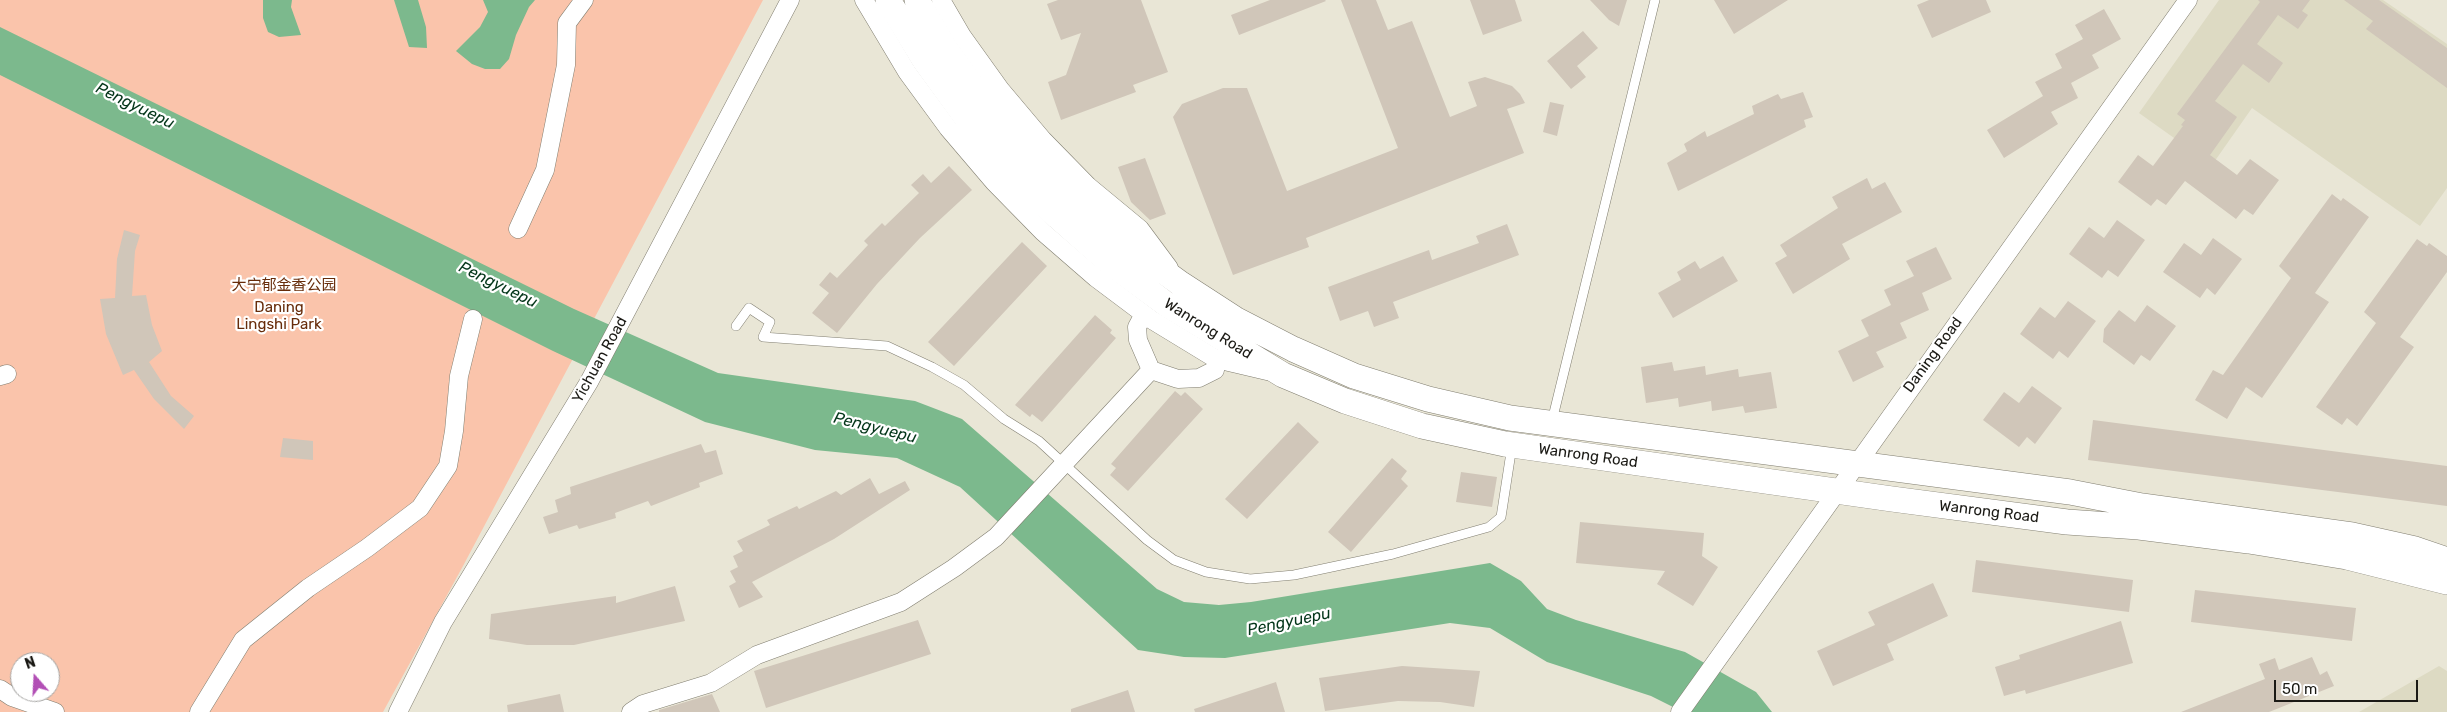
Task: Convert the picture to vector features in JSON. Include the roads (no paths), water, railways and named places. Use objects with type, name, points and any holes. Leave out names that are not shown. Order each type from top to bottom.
[{"type":"main road","name":"Wanrong Road","points":[[888,0],[925,61],[965,116],[1009,169],[1058,217],[1109,262],[1166,304],[1283,375],[1345,401],[1414,423],[1512,445],[2067,522],[2139,527],[2347,556],[2447,582]]},
{"type":"main road","name":"Wanrong Road","points":[[917,0],[945,48],[967,79],[1028,154],[1074,200],[1126,244],[1181,284],[1235,318],[1293,349],[1354,376],[1428,400],[1510,418],[2070,492],[2142,506],[2352,535],[2415,549],[2447,560]]},
{"type":"street","points":[[518,229],[545,170],[566,65],[567,23],[584,0]]},
{"type":"street","name":"Yichuan Road","points":[[398,712],[443,622],[589,382],[790,0]]},
{"type":"street","points":[[864,0],[907,72],[948,128],[994,182],[1058,245],[1096,278],[1144,314],[1216,359],[1283,375]]},
{"type":"street","points":[[940,0],[962,36],[1000,89],[1042,140],[1088,186],[1140,229],[1181,284]]},
{"type":"street","name":"Daning Road","points":[[1680,712],[1836,490],[2188,0]]},
{"type":"street","points":[[1144,314],[1137,327],[1138,340],[1151,370],[1178,379],[1199,378],[1215,370],[1216,359]]},
{"type":"street","points":[[199,712],[243,640],[308,588],[367,548],[420,508],[448,466],[454,431],[459,376],[473,319]]},
{"type":"street","points":[[631,712],[643,704],[711,683],[757,654],[901,602],[954,568],[996,537],[1151,370]]},
{"type":"street","points":[[0,689],[12,697],[55,712]]},
{"type":"lane","points":[[1552,424],[1655,0]]},
{"type":"lane","points":[[736,326],[749,308],[770,322],[763,337],[887,346],[964,385],[1004,419],[1039,441],[1147,540],[1174,560],[1206,572],[1250,579],[1294,575],[1384,556],[1488,527],[1500,517],[1512,445]]},
{"type":"water","points":[[263,0],[292,0],[291,7],[301,35],[279,37],[268,32],[263,18]]},
{"type":"water","points":[[394,0],[418,0],[426,27],[427,48],[409,47]]},
{"type":"water","points":[[483,0],[535,0],[529,7],[516,35],[509,59],[500,69],[485,69],[472,64],[456,51],[480,27],[488,12]]},
{"type":"water","name":"Pengyuepu","points":[[0,27],[574,309],[718,373],[915,401],[962,419],[1157,589],[1184,602],[1219,605],[1251,602],[1490,563],[1521,581],[1547,609],[1576,620],[1685,652],[1756,692],[1772,712],[1683,712],[1651,696],[1547,662],[1490,628],[1450,623],[1225,658],[1184,657],[1138,650],[960,487],[897,458],[815,450],[705,422],[553,351],[0,75]]},
{"type":"park label","name":"大宁郁金香公园","points":[[284,286]]},
{"type":"park label","name":"Daning Lingshi Park","points":[[279,316]]}]
